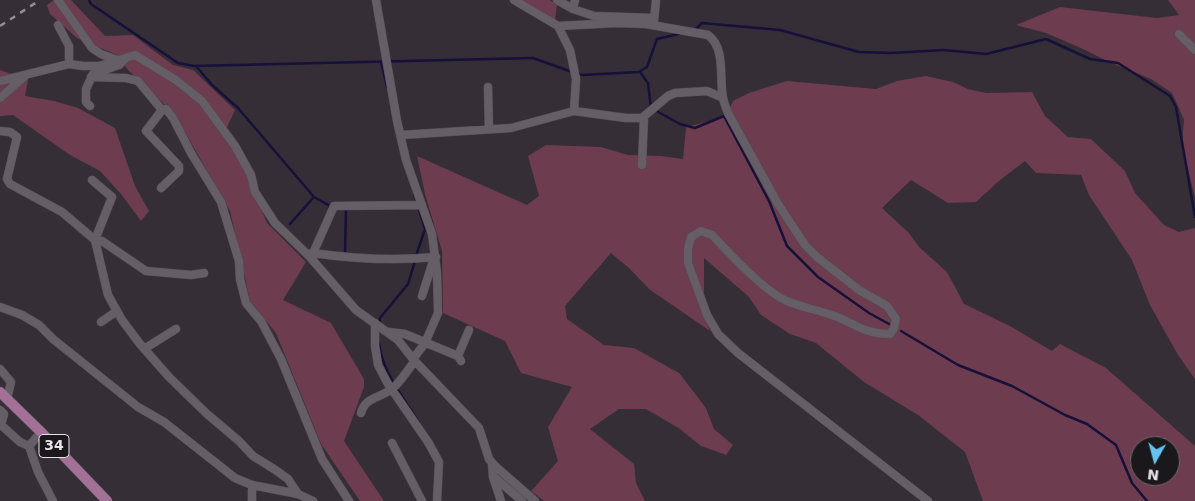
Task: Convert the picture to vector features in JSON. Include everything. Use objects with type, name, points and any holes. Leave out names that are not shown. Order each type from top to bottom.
[{"type":"main road","name":"34","points":[[4,396],[107,501]]},
{"type":"street","points":[[58,0],[92,48],[101,54],[117,60]]},
{"type":"street","points":[[361,413],[363,406],[372,398],[392,389],[425,343],[438,313],[432,234],[406,160],[376,0]]},
{"type":"street","points":[[514,0],[558,26],[570,50],[576,78],[574,111]]},
{"type":"street","points":[[557,0],[573,9],[594,16],[654,22],[680,30],[708,35],[714,40],[719,52],[723,98],[728,113],[778,204],[817,258],[859,290],[887,306],[896,319],[890,334],[875,334],[859,329],[833,315],[785,301],[767,288],[712,235],[701,230],[691,237],[688,249],[688,263],[707,315],[718,334],[738,353],[928,501]]},
{"type":"street","points":[[573,9],[575,0]]},
{"type":"street","points":[[654,22],[656,0]]},
{"type":"street","points":[[558,26],[654,22]]},
{"type":"street","points":[[58,25],[69,46],[70,64]]},
{"type":"street","points":[[1179,34],[1195,50]]},
{"type":"street","points":[[0,81],[70,64],[99,66],[135,55],[176,80],[202,101],[235,146],[252,175],[255,192],[275,223],[311,255],[356,310],[398,340],[414,360],[479,428],[492,463],[535,501]]},
{"type":"street","points":[[90,106],[86,102],[86,89],[93,74],[119,65],[128,57]]},
{"type":"street","points":[[0,98],[26,75]]},
{"type":"street","points":[[91,78],[126,78],[138,81],[162,110],[166,109],[173,118],[221,202],[239,261],[240,279],[246,304],[261,321],[281,358],[322,459],[349,501]]},
{"type":"street","points":[[488,87],[489,129]]},
{"type":"street","points":[[401,135],[510,128],[574,111],[626,118],[647,115],[668,96],[675,93],[707,91],[723,98]]},
{"type":"street","points":[[161,188],[179,171],[178,166],[146,130],[162,110]]},
{"type":"street","points":[[642,165],[647,115]]},
{"type":"street","points":[[0,130],[10,132],[17,137],[7,179],[10,184],[62,212],[95,240],[102,241],[146,271],[191,275],[204,273]]},
{"type":"street","points":[[92,180],[112,197],[95,240],[108,295],[118,312],[144,349],[169,377],[254,456],[288,479],[298,494]]},
{"type":"street","points":[[311,255],[332,209],[422,205]]},
{"type":"street","points":[[311,255],[343,258],[410,259],[435,257]]},
{"type":"street","points":[[422,296],[435,257]]},
{"type":"street","points":[[0,306],[22,315],[39,325],[53,339],[138,407],[164,422],[235,478],[252,485],[298,494],[313,501]]},
{"type":"street","points":[[101,322],[118,312]]},
{"type":"street","points":[[380,327],[405,334],[459,358],[469,330]]},
{"type":"street","points":[[380,327],[375,346],[378,365],[439,462],[437,501]]},
{"type":"street","points":[[144,349],[176,329]]},
{"type":"street","points":[[0,369],[11,382],[4,396]]},
{"type":"street","points":[[0,410],[4,414],[0,425],[20,442],[29,446],[38,472],[53,501]]},
{"type":"street","points":[[29,446],[41,432]]},
{"type":"street","points":[[392,443],[422,501]]},
{"type":"street","points":[[492,463],[493,476],[501,501]]},
{"type":"street","points":[[493,476],[522,501]]},
{"type":"street","points":[[252,485],[252,501]]},
{"type":"shaded area","points":[[54,0],[71,0],[105,36],[133,35],[173,65],[193,70],[235,110],[227,127],[267,223],[306,262],[283,300],[331,323],[364,379],[364,387],[344,441],[384,501],[360,501],[321,444],[276,333],[250,301],[230,211],[185,132],[164,104],[129,71],[115,54],[77,38],[50,14],[47,5]]},
{"type":"shaded area","points":[[521,0],[550,0],[557,5],[555,20]]},
{"type":"shaded area","points":[[1168,0],[1195,0],[1195,198],[1182,144],[1184,120],[1172,93],[1151,79],[1083,49],[1046,33],[1016,25],[1060,7],[1157,18],[1179,15]]},
{"type":"shaded area","points":[[0,70],[28,80],[25,96],[54,101],[78,108],[115,128],[135,186],[149,211],[141,221],[121,194],[100,171],[70,155],[13,115],[0,116]]},
{"type":"shaded area","points":[[926,76],[953,82],[968,89],[986,93],[1032,92],[1045,116],[1068,137],[1091,139],[1125,171],[1135,193],[1164,225],[1179,232],[1195,228],[1195,379],[1178,355],[1150,305],[1132,260],[1089,195],[1081,175],[1036,173],[1025,161],[976,202],[948,203],[911,180],[882,208],[909,233],[919,247],[947,272],[964,304],[1010,326],[1052,351],[1060,344],[1106,368],[1195,446],[1195,501],[983,501],[965,452],[918,415],[864,382],[816,343],[790,334],[761,315],[749,297],[704,258],[704,299],[701,308],[710,331],[649,289],[611,253],[565,306],[567,319],[604,345],[634,348],[679,373],[706,408],[714,429],[733,445],[726,455],[701,446],[680,429],[646,409],[619,409],[590,429],[634,464],[636,483],[645,501],[544,501],[531,491],[558,461],[548,427],[572,387],[521,373],[505,341],[443,313],[442,251],[425,194],[417,156],[527,205],[539,196],[528,156],[546,145],[601,147],[628,155],[683,159],[686,127],[726,117],[733,101],[749,93],[787,81],[876,89],[897,81]]},
{"type":"waterway","points":[[89,0],[91,4],[178,63],[194,66],[533,58],[572,72]]},
{"type":"waterway","points":[[695,30],[702,23],[780,30],[859,52],[891,53],[944,50],[986,54],[1046,39],[1090,59],[1118,63],[1170,96],[1176,107],[1195,217]]},
{"type":"waterway","points":[[578,73],[582,75],[639,72],[647,67],[657,39],[683,33]]},
{"type":"waterway","points":[[381,62],[387,87]]},
{"type":"waterway","points":[[196,66],[212,85],[238,108],[314,197],[330,206],[329,208]]},
{"type":"waterway","points":[[640,72],[648,83],[651,108],[680,124],[695,128],[724,116],[769,201],[787,246],[818,277],[869,313],[889,324]]},
{"type":"waterway","points":[[414,194],[425,229],[416,256]]},
{"type":"waterway","points":[[290,224],[314,197]]},
{"type":"waterway","points":[[345,254],[346,209]]},
{"type":"waterway","points":[[379,324],[380,318],[408,284],[415,261]]},
{"type":"waterway","points":[[901,331],[958,365],[1012,386],[1065,415],[1087,424],[1116,445],[1132,483],[1147,501]]},
{"type":"waterway","points":[[379,342],[384,364],[394,384],[419,423]]},
{"type":"railway","points":[[0,26],[40,0]]}]
